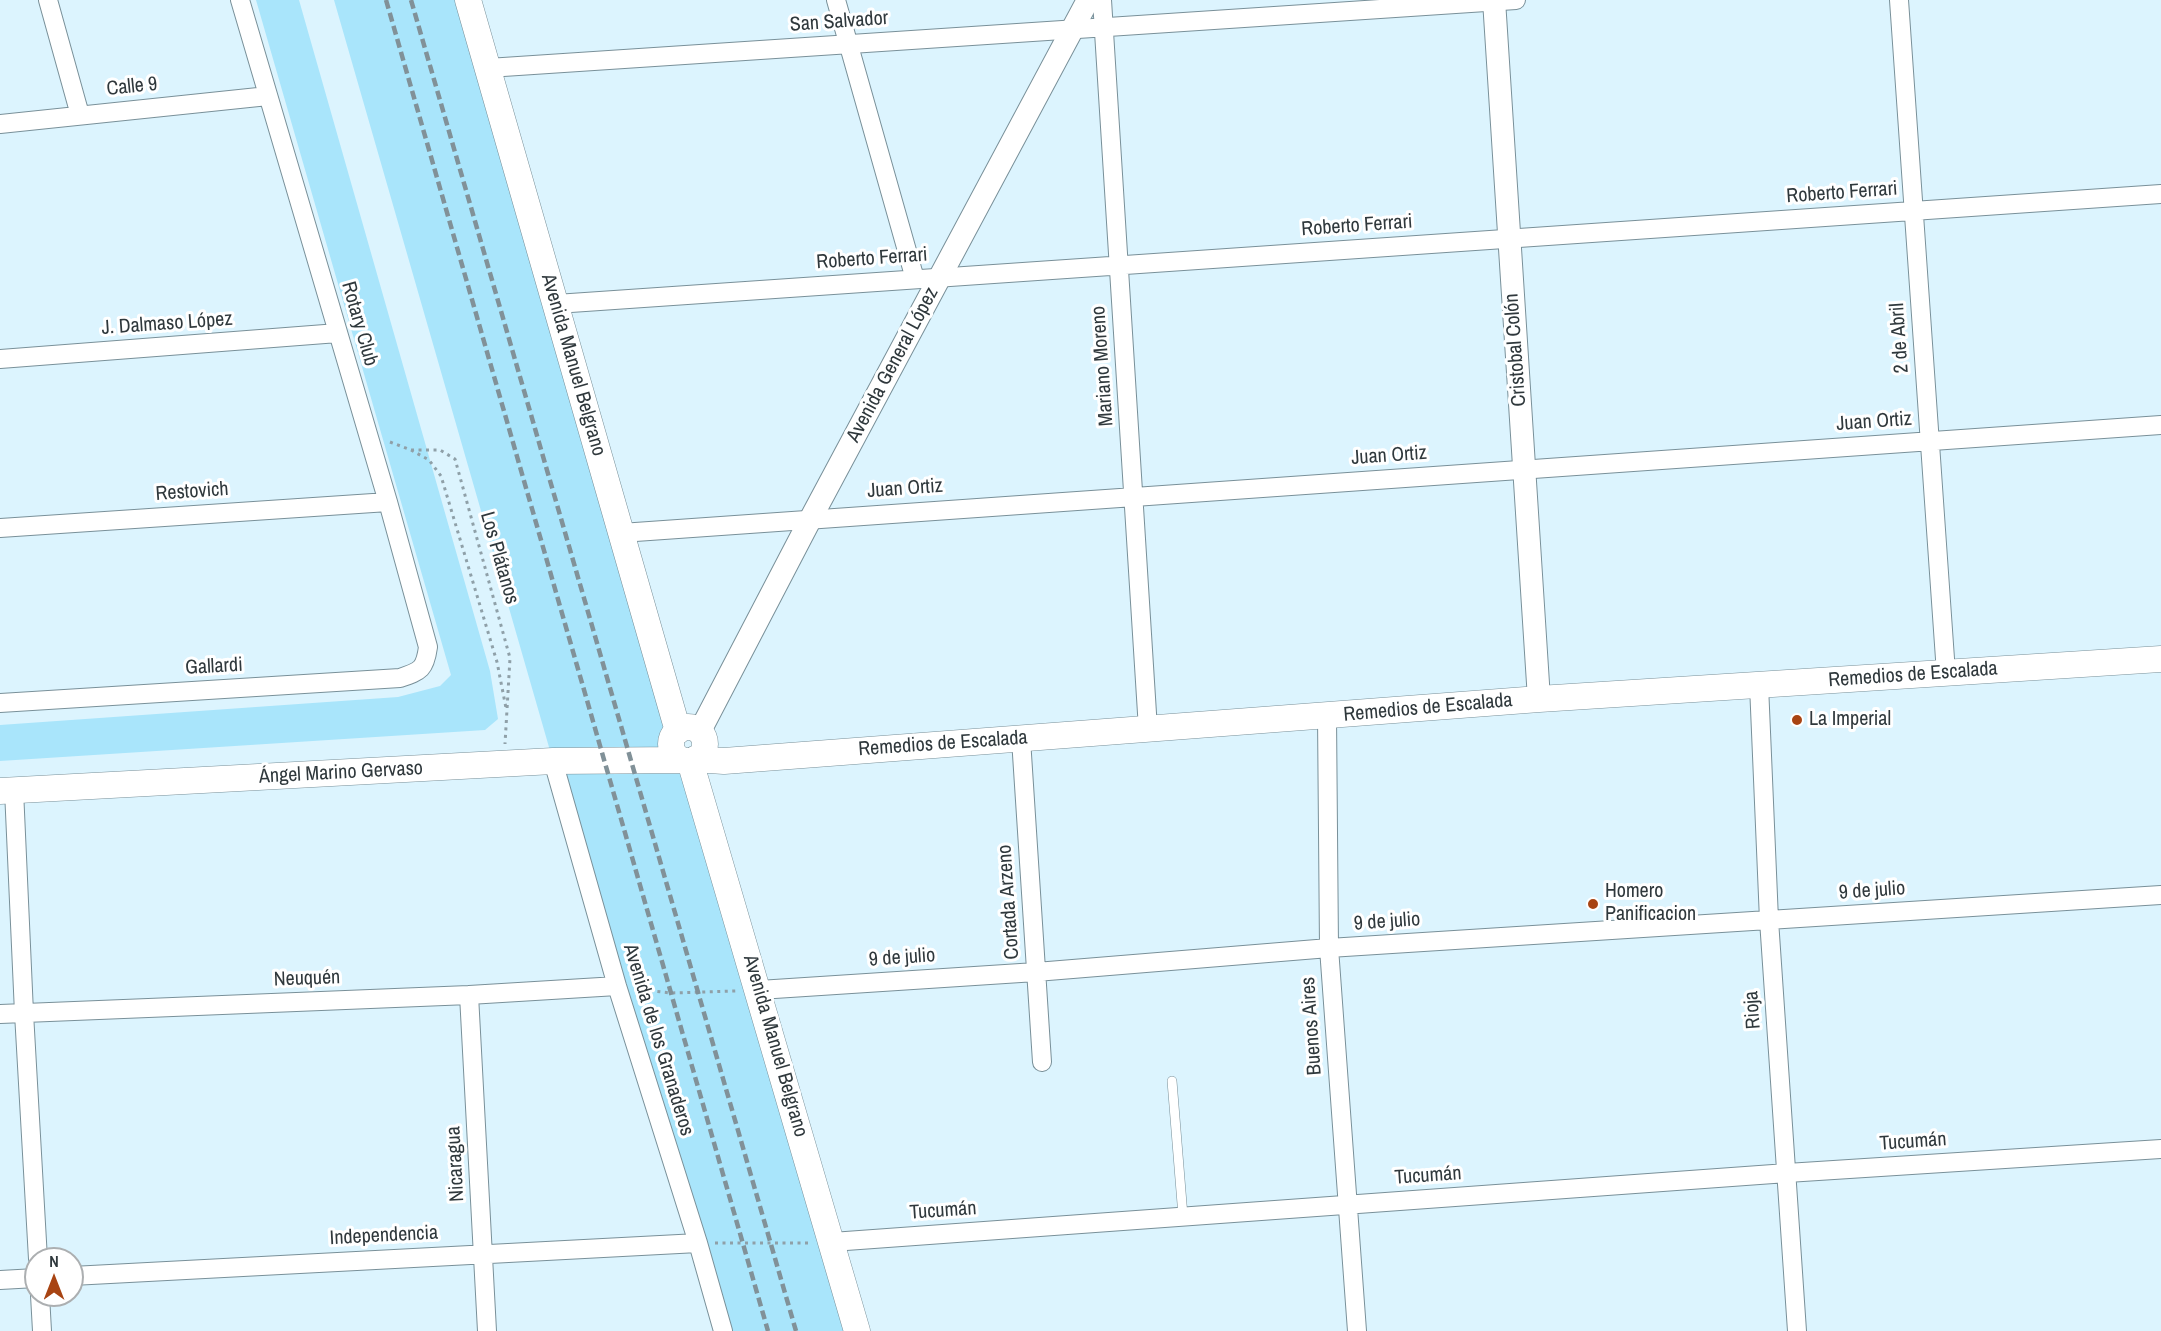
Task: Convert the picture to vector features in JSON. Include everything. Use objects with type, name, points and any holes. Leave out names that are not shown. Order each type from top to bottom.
[{"type":"main road","name":"Avenida Manuel Belgrano","points":[[468,0],[621,532],[689,731],[672,741],[672,747],[677,757],[689,760],[759,990],[857,1331]]},
{"type":"main road","name":"Remedios de Escalada","points":[[689,760],[724,760],[1021,739],[1539,699],[2161,659]]},
{"type":"main road","name":"Ángel Marino Gervaso","points":[[7,791],[553,761],[689,760]]},
{"type":"street","points":[[48,0],[80,115]]},
{"type":"street","name":"Rotary Club","points":[[240,0],[388,502],[428,646],[426,662]]},
{"type":"street","points":[[836,0],[915,279]]},
{"type":"street","name":"Avenida General López","points":[[689,731],[811,518],[1088,0]]},
{"type":"street","name":"Mariano Moreno","points":[[1102,0],[1148,729]]},
{"type":"street","name":"San Salvador","points":[[488,68],[1501,0]]},
{"type":"street","name":"Cristobal Colón","points":[[1501,0],[1509,238],[1539,699]]},
{"type":"street","name":"2 de Abril","points":[[1899,0],[1946,673]]},
{"type":"street","name":"Calle 9","points":[[0,124],[268,96]]},
{"type":"street","name":"Roberto Ferrari","points":[[556,304],[2161,194]]},
{"type":"street","name":"J. Dalmaso López","points":[[0,359],[338,333]]},
{"type":"street","name":"Juan Ortiz","points":[[621,532],[2161,425]]},
{"type":"street","name":"Restovich","points":[[0,528],[388,502]]},
{"type":"street","name":"Gallardi","points":[[0,703],[400,678],[416,673],[426,662]]},
{"type":"street","name":"Rioja","points":[[1759,685],[1769,920],[1797,1331]]},
{"type":"street","name":"Buenos Aires","points":[[1327,716],[1329,948],[1357,1331]]},
{"type":"street","name":"Cortada Arzeno","points":[[1021,739],[1042,1062]]},
{"type":"street","name":"Avenida de los Granaderos","points":[[553,761],[616,986],[698,1244],[723,1331]]},
{"type":"street","points":[[7,791],[24,1013],[37,1247]]},
{"type":"street","name":"9 de julio","points":[[759,990],[1036,972],[1329,948],[2161,895]]},
{"type":"street","name":"Neuquén","points":[[0,1014],[469,995],[616,986]]},
{"type":"street","name":"Nicaragua","points":[[469,995],[487,1331]]},
{"type":"street","name":"Tucumán","points":[[832,1242],[1787,1173],[2161,1149]]},
{"type":"street","name":"Independencia","points":[[84,1275],[484,1253],[698,1244]]},
{"type":"street","points":[[0,1280],[24,1279]]},
{"type":"street","points":[[41,1307],[42,1331]]},
{"type":"lane","points":[[1172,1081],[1182,1216]]},
{"type":"path","name":"Los Plátanos","points":[[368,433],[411,450],[429,460],[441,476],[497,662],[507,713]]},
{"type":"path","name":"Los Plátanos","points":[[411,450],[440,450],[455,459],[510,658],[504,764]]},
{"type":"path","points":[[616,986],[671,993],[759,990]]},
{"type":"path","points":[[698,1244],[832,1242]]},
{"type":"shaded area","points":[[256,0],[299,0],[490,671],[498,719],[485,730],[0,761],[0,725],[398,697],[440,686],[451,675]]},
{"type":"shaded area","points":[[334,0],[468,0],[678,731],[690,761],[857,1331],[723,1331],[553,761]]},
{"type":"railway","points":[[386,0],[768,1331]]},
{"type":"railway","points":[[411,0],[796,1331]]},
{"type":"place","name":"La Imperial","points":[[1797,720]]},
{"type":"place","name":"Homero Panificacion","points":[[1593,904]]}]
